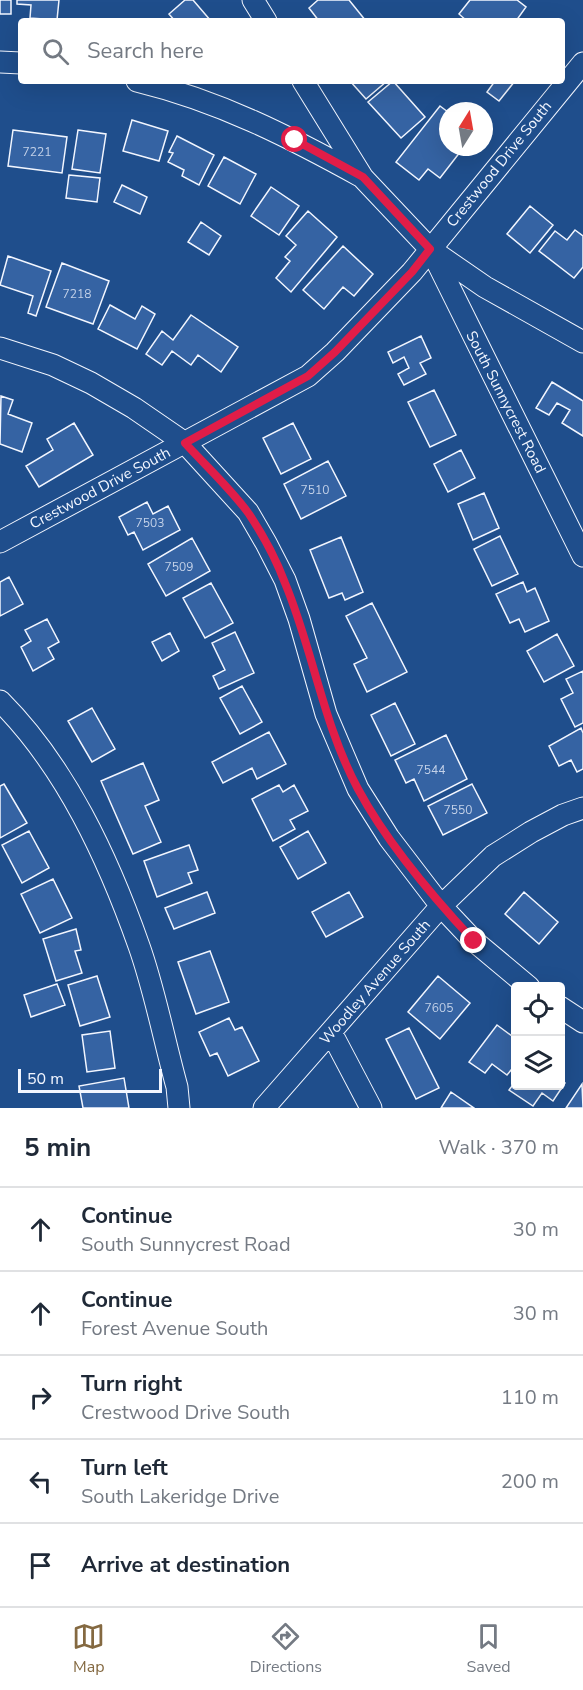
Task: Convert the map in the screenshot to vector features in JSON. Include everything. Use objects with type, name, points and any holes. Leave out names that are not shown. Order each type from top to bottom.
[{"type":"street","points":[[253,0],[264,18]]},
{"type":"street","points":[[0,62],[18,63]]},
{"type":"street","name":"Crestwood Drive South","points":[[0,542],[308,376],[335,352],[412,272],[583,63]]},
{"type":"street","points":[[150,84],[175,90],[238,113],[295,140],[363,177]]},
{"type":"street","points":[[305,84],[363,177],[430,249],[485,287],[583,342]]},
{"type":"street","name":"South Sunnycrest Road","points":[[430,249],[583,556]]},
{"type":"street","points":[[0,348],[53,365],[91,383],[134,408],[185,443],[248,512],[285,580],[299,619],[326,714],[358,789],[389,837],[441,906],[474,941],[523,982]]},
{"type":"street","points":[[0,701],[46,756],[75,803],[105,860],[139,947],[177,1087],[179,1108]]},
{"type":"street","name":"Woodley Avenue South","points":[[264,1108],[441,906],[493,856],[531,832],[563,815],[583,808]]},
{"type":"street","points":[[565,1010],[583,1022]]},
{"type":"street","points":[[331,1032],[371,1108]]},
{"type":"building","points":[[0,0],[11,0],[11,14],[0,14]]},
{"type":"building","points":[[17,0],[59,0],[57,18],[30,18],[31,5],[17,4]]},
{"type":"building","points":[[185,0],[193,0],[208,18],[172,18],[169,14]]},
{"type":"building","points":[[318,0],[349,0],[364,18],[317,18],[309,8]]},
{"type":"building","points":[[470,0],[517,0],[526,7],[518,18],[464,18],[459,14]]},
{"type":"building","points":[[353,84],[384,84],[366,99]]},
{"type":"building","points":[[389,84],[396,84],[425,117],[401,138],[368,102]]},
{"type":"building","points":[[493,84],[513,84],[499,101],[487,92]]},
{"type":"building","points":[[439,107],[439,156],[457,156],[440,178],[428,169],[419,180],[396,162]]},
{"type":"building","points":[[132,120],[168,131],[159,161],[123,151]]},
{"type":"building","points":[[13,130],[67,137],[62,173],[8,166]]},
{"type":"building","points":[[78,130],[106,134],[100,173],[72,169]]},
{"type":"building","points":[[177,136],[214,155],[199,185],[182,176],[184,170],[168,162],[173,153],[169,152]]},
{"type":"building","points":[[224,157],[256,174],[240,204],[208,186]]},
{"type":"building","points":[[69,175],[100,178],[97,202],[66,198]]},
{"type":"building","points":[[122,185],[147,197],[140,214],[114,202]]},
{"type":"building","points":[[271,187],[299,206],[279,235],[251,216]]},
{"type":"building","points":[[530,206],[553,225],[530,253],[507,234]]},
{"type":"building","points":[[308,211],[337,237],[291,292],[276,278],[290,261],[285,257],[296,245],[286,236]]},
{"type":"building","points":[[201,222],[221,236],[209,255],[188,242]]},
{"type":"building","points":[[575,230],[583,236],[583,267],[574,278],[539,251],[555,231],[567,240]]},
{"type":"building","points":[[343,246],[373,274],[354,296],[343,287],[324,309],[303,290]]},
{"type":"building","points":[[8,256],[51,271],[36,316],[28,313],[33,296],[0,285]]},
{"type":"building","points":[[62,263],[109,281],[93,324],[46,307]]},
{"type":"building","points":[[110,305],[135,319],[142,306],[155,314],[137,349],[98,329]]},
{"type":"building","points":[[191,315],[238,347],[221,372],[198,355],[191,365],[172,351],[162,365],[146,354],[162,331],[173,340]]},
{"type":"building","points":[[421,336],[431,358],[420,363],[426,374],[404,385],[398,374],[409,368],[404,357],[393,363],[388,352]]},
{"type":"building","points":[[552,382],[583,401],[583,436],[562,423],[570,410],[557,403],[549,415],[536,408]]},
{"type":"building","points":[[434,390],[456,435],[430,447],[408,402]]},
{"type":"building","points":[[1,396],[13,400],[8,414],[32,423],[22,452],[0,444]]},
{"type":"building","points":[[74,423],[93,455],[39,487],[26,466],[53,450],[47,439]]},
{"type":"building","points":[[293,423],[311,459],[281,474],[263,438]]},
{"type":"building","points":[[461,450],[475,478],[448,492],[434,464]]},
{"type":"building","points":[[328,461],[346,496],[301,519],[284,484]]},
{"type":"building","points":[[484,493],[499,528],[473,540],[458,504]]},
{"type":"building","points":[[147,502],[153,514],[168,506],[180,530],[143,550],[134,532],[128,535],[119,517]]},
{"type":"building","points":[[500,536],[518,574],[492,586],[474,549]]},
{"type":"building","points":[[341,537],[363,592],[345,600],[342,593],[329,598],[310,550]]},
{"type":"building","points":[[192,538],[210,571],[166,596],[148,564]]},
{"type":"building","points":[[9,577],[23,604],[0,616],[0,582]]},
{"type":"building","points":[[523,582],[527,592],[535,588],[549,621],[525,632],[519,619],[510,623],[496,594]]},
{"type":"building","points":[[211,583],[233,623],[205,638],[183,598]]},
{"type":"building","points":[[372,603],[407,672],[367,692],[354,664],[367,658],[346,616]]},
{"type":"building","points":[[47,619],[59,642],[48,648],[54,659],[33,671],[21,647],[31,641],[25,630]]},
{"type":"building","points":[[235,632],[254,673],[219,689],[213,676],[225,670],[212,643]]},
{"type":"building","points":[[170,633],[179,651],[162,661],[152,642]]},
{"type":"building","points":[[557,634],[574,666],[544,682],[527,651]]},
{"type":"building","points":[[583,671],[583,723],[575,727],[561,699],[573,693],[566,679]]},
{"type":"building","points":[[242,686],[262,722],[240,734],[220,698]]},
{"type":"building","points":[[395,703],[415,744],[391,756],[371,715]]},
{"type":"building","points":[[92,708],[115,749],[92,762],[68,721]]},
{"type":"building","points":[[581,728],[583,769],[577,772],[571,760],[559,766],[549,746]]},
{"type":"building","points":[[269,732],[286,764],[257,779],[252,768],[223,783],[212,762]]},
{"type":"building","points":[[446,735],[467,779],[424,801],[414,779],[406,783],[395,760]]},
{"type":"building","points":[[143,763],[159,800],[145,806],[161,842],[133,854],[101,781]]},
{"type":"building","points":[[4,784],[27,823],[0,838],[0,786]]},
{"type":"building","points":[[472,784],[487,813],[443,835],[428,806]]},
{"type":"building","points":[[279,785],[283,792],[294,785],[308,811],[290,820],[295,829],[273,841],[252,799]]},
{"type":"building","points":[[29,831],[49,868],[22,883],[2,845]]},
{"type":"building","points":[[308,831],[326,863],[298,879],[280,847]]},
{"type":"building","points":[[189,845],[198,870],[188,873],[192,883],[157,897],[144,861]]},
{"type":"building","points":[[53,879],[72,918],[40,933],[21,894]]},
{"type":"building","points":[[207,892],[215,913],[174,929],[165,908]]},
{"type":"building","points":[[349,892],[363,917],[326,937],[312,912]]},
{"type":"building","points":[[524,892],[558,922],[539,944],[505,914]]},
{"type":"building","points":[[76,929],[81,950],[75,951],[82,973],[56,981],[43,939]]},
{"type":"building","points":[[210,951],[229,1002],[196,1014],[178,962]]},
{"type":"building","points":[[97,976],[110,1017],[80,1026],[68,985]]},
{"type":"building","points":[[438,976],[470,1003],[440,1039],[408,1012]]},
{"type":"building","points":[[57,984],[65,1005],[31,1017],[24,995]]},
{"type":"building","points":[[229,1018],[235,1030],[242,1027],[259,1061],[228,1076],[217,1053],[210,1056],[199,1032]]},
{"type":"building","points":[[497,1025],[511,1035],[511,1070],[507,1075],[492,1064],[485,1073],[469,1062]]},
{"type":"building","points":[[409,1028],[439,1088],[416,1099],[386,1039]]},
{"type":"building","points":[[110,1031],[115,1068],[87,1072],[82,1035]]},
{"type":"building","points":[[124,1078],[129,1108],[83,1108],[79,1086]]},
{"type":"building","points":[[582,1084],[583,1108],[566,1108]]},
{"type":"building","points":[[511,1087],[511,1090],[560,1090],[553,1101],[542,1093],[533,1106],[509,1090]]},
{"type":"building","points":[[451,1092],[474,1108],[441,1108]]},
{"type":"route","points":[[295,140],[363,177],[430,249],[412,272],[335,352],[308,376],[185,443],[248,512],[285,580],[299,619],[326,714],[358,789],[389,837],[441,906],[474,941]]}]
